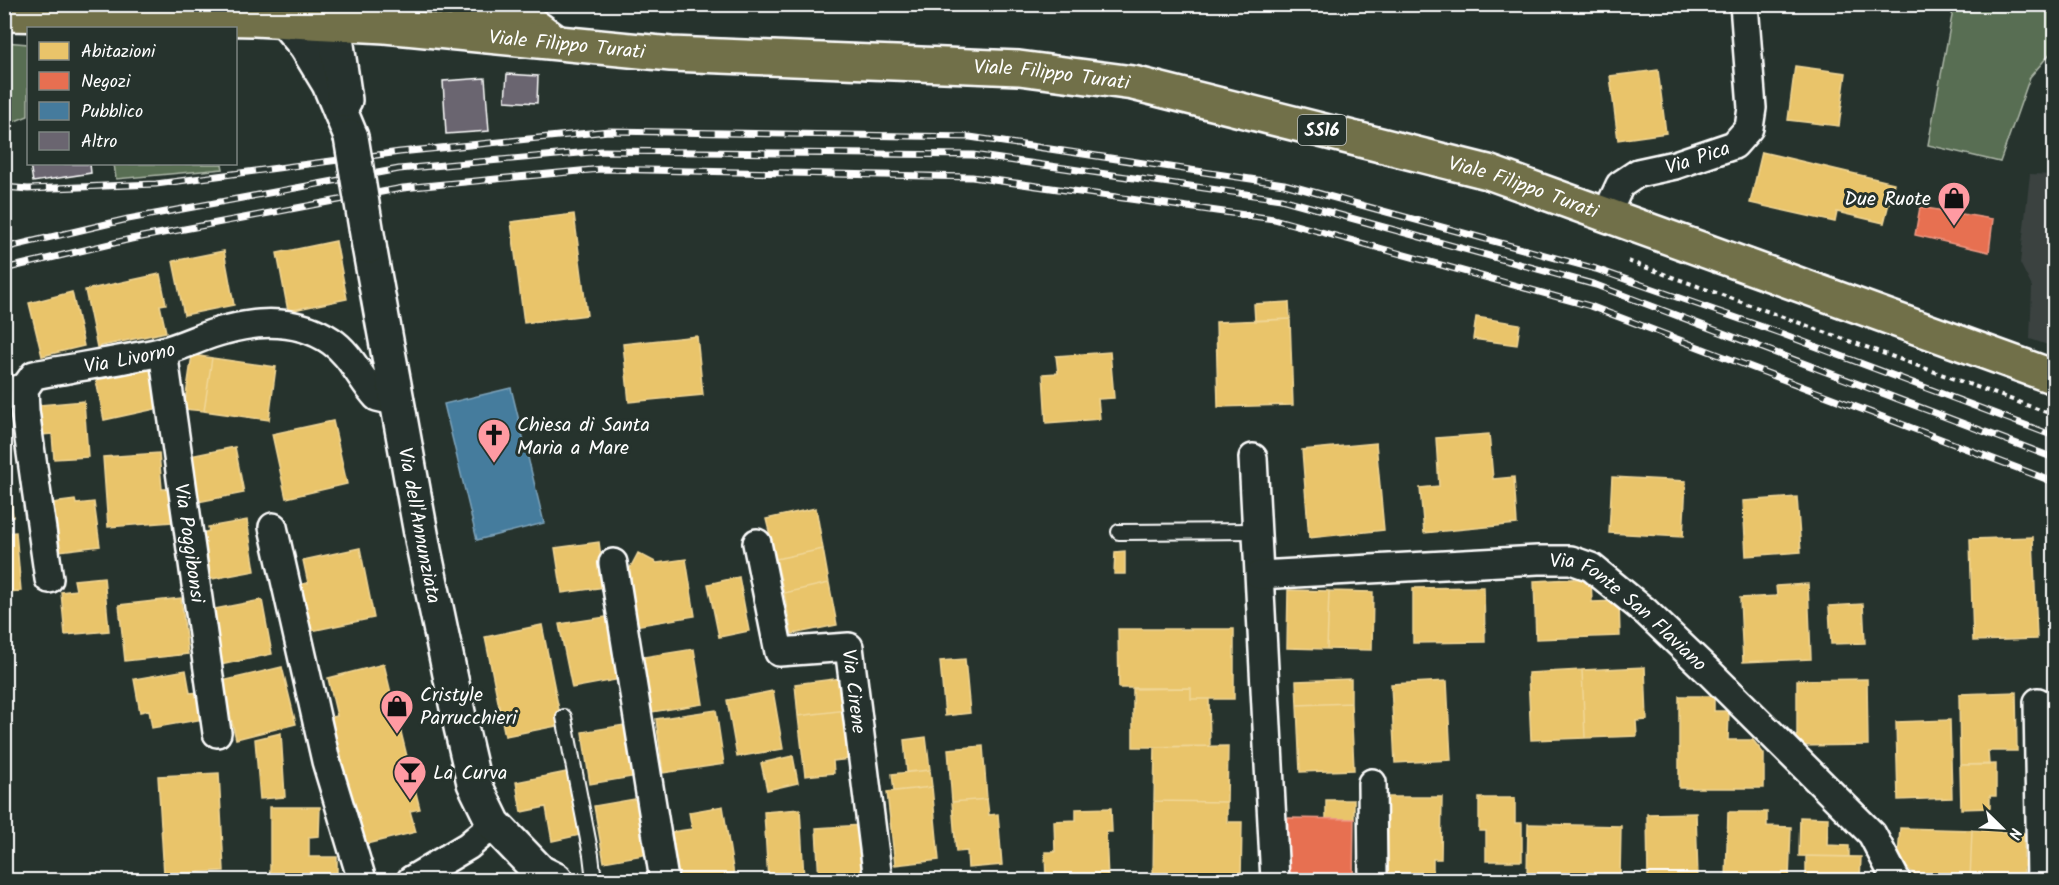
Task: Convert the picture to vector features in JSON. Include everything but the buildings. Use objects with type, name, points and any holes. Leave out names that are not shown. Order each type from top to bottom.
[{"type":"main road","points":[[463,4],[510,8],[556,42]]},
{"type":"main road","name":"Viale Filippo Turati","points":[[4,14],[72,10],[333,14],[385,26],[671,54],[1019,68],[1133,83],[1488,172],[2055,376]]},
{"type":"street","name":"Via Pica","points":[[1607,213],[1620,185],[1638,173],[1675,165],[1734,145],[1749,128],[1752,108],[1744,4]]},
{"type":"street","name":"Via dell'Annunziata","points":[[284,13],[330,84],[351,137]]},
{"type":"street","name":"Via dell'Annunziata","points":[[333,14],[369,246],[424,550],[474,783],[494,824],[549,879]]},
{"type":"street","name":"Via Livorno","points":[[31,380],[34,375],[163,351],[226,329],[276,323],[294,324],[315,331],[333,342],[377,398],[398,402]]},
{"type":"street","name":"Via Poggibonsi","points":[[163,351],[217,732]]},
{"type":"street","points":[[31,380],[24,389],[25,411],[49,579]]},
{"type":"street","points":[[1253,458],[1275,880]]},
{"type":"street","points":[[273,527],[326,761],[362,880]]},
{"type":"street","name":"Via Cirene","points":[[757,543],[779,652],[849,647],[878,880]]},
{"type":"street","name":"Via Fonte San Flaviano","points":[[1260,575],[1538,560],[1571,560],[1591,567],[1646,612],[1872,834],[1896,880]]},
{"type":"street","points":[[613,563],[664,880]]},
{"type":"street","points":[[2038,702],[2041,880]]},
{"type":"street","points":[[1372,783],[1373,880]]},
{"type":"street","points":[[411,880],[468,846],[494,824]]},
{"type":"lane","points":[[4,375],[6,385],[31,380]]},
{"type":"lane","points":[[1119,532],[1258,531]]},
{"type":"lane","points":[[564,717],[594,880]]},
{"type":"path","points":[[1628,261],[2055,415]]},
{"type":"shaded area","points":[[2030,174],[2054,175],[2054,347],[2030,339],[2032,287],[2020,263]]},
{"type":"green space","points":[[1954,5],[2054,5],[2054,49],[2030,77],[2000,162],[1928,145]]},
{"type":"green space","points":[[5,42],[27,44],[27,116],[5,125]]},
{"type":"green space","points":[[114,165],[222,165],[223,169],[116,179]]},
{"type":"railway","points":[[4,187],[28,189],[156,184],[400,152],[609,131],[970,137],[1284,184],[1596,269],[1780,333],[2054,436]]},
{"type":"railway","points":[[4,248],[128,219],[399,169],[602,151],[973,155],[1281,199],[1596,285],[2054,458]]},
{"type":"railway","points":[[4,269],[131,239],[403,188],[601,169],[972,177],[1274,219],[1590,306],[2054,482]]},
{"type":"place","name":"Due Ruote","points":[[1954,227]]},
{"type":"place","name":"Chiesa di Santa Maria a Mare","points":[[494,464]]},
{"type":"place","name":"Cristyle Parrucchieri","points":[[397,735]]},
{"type":"place","name":"La Curva","points":[[410,801]]}]
